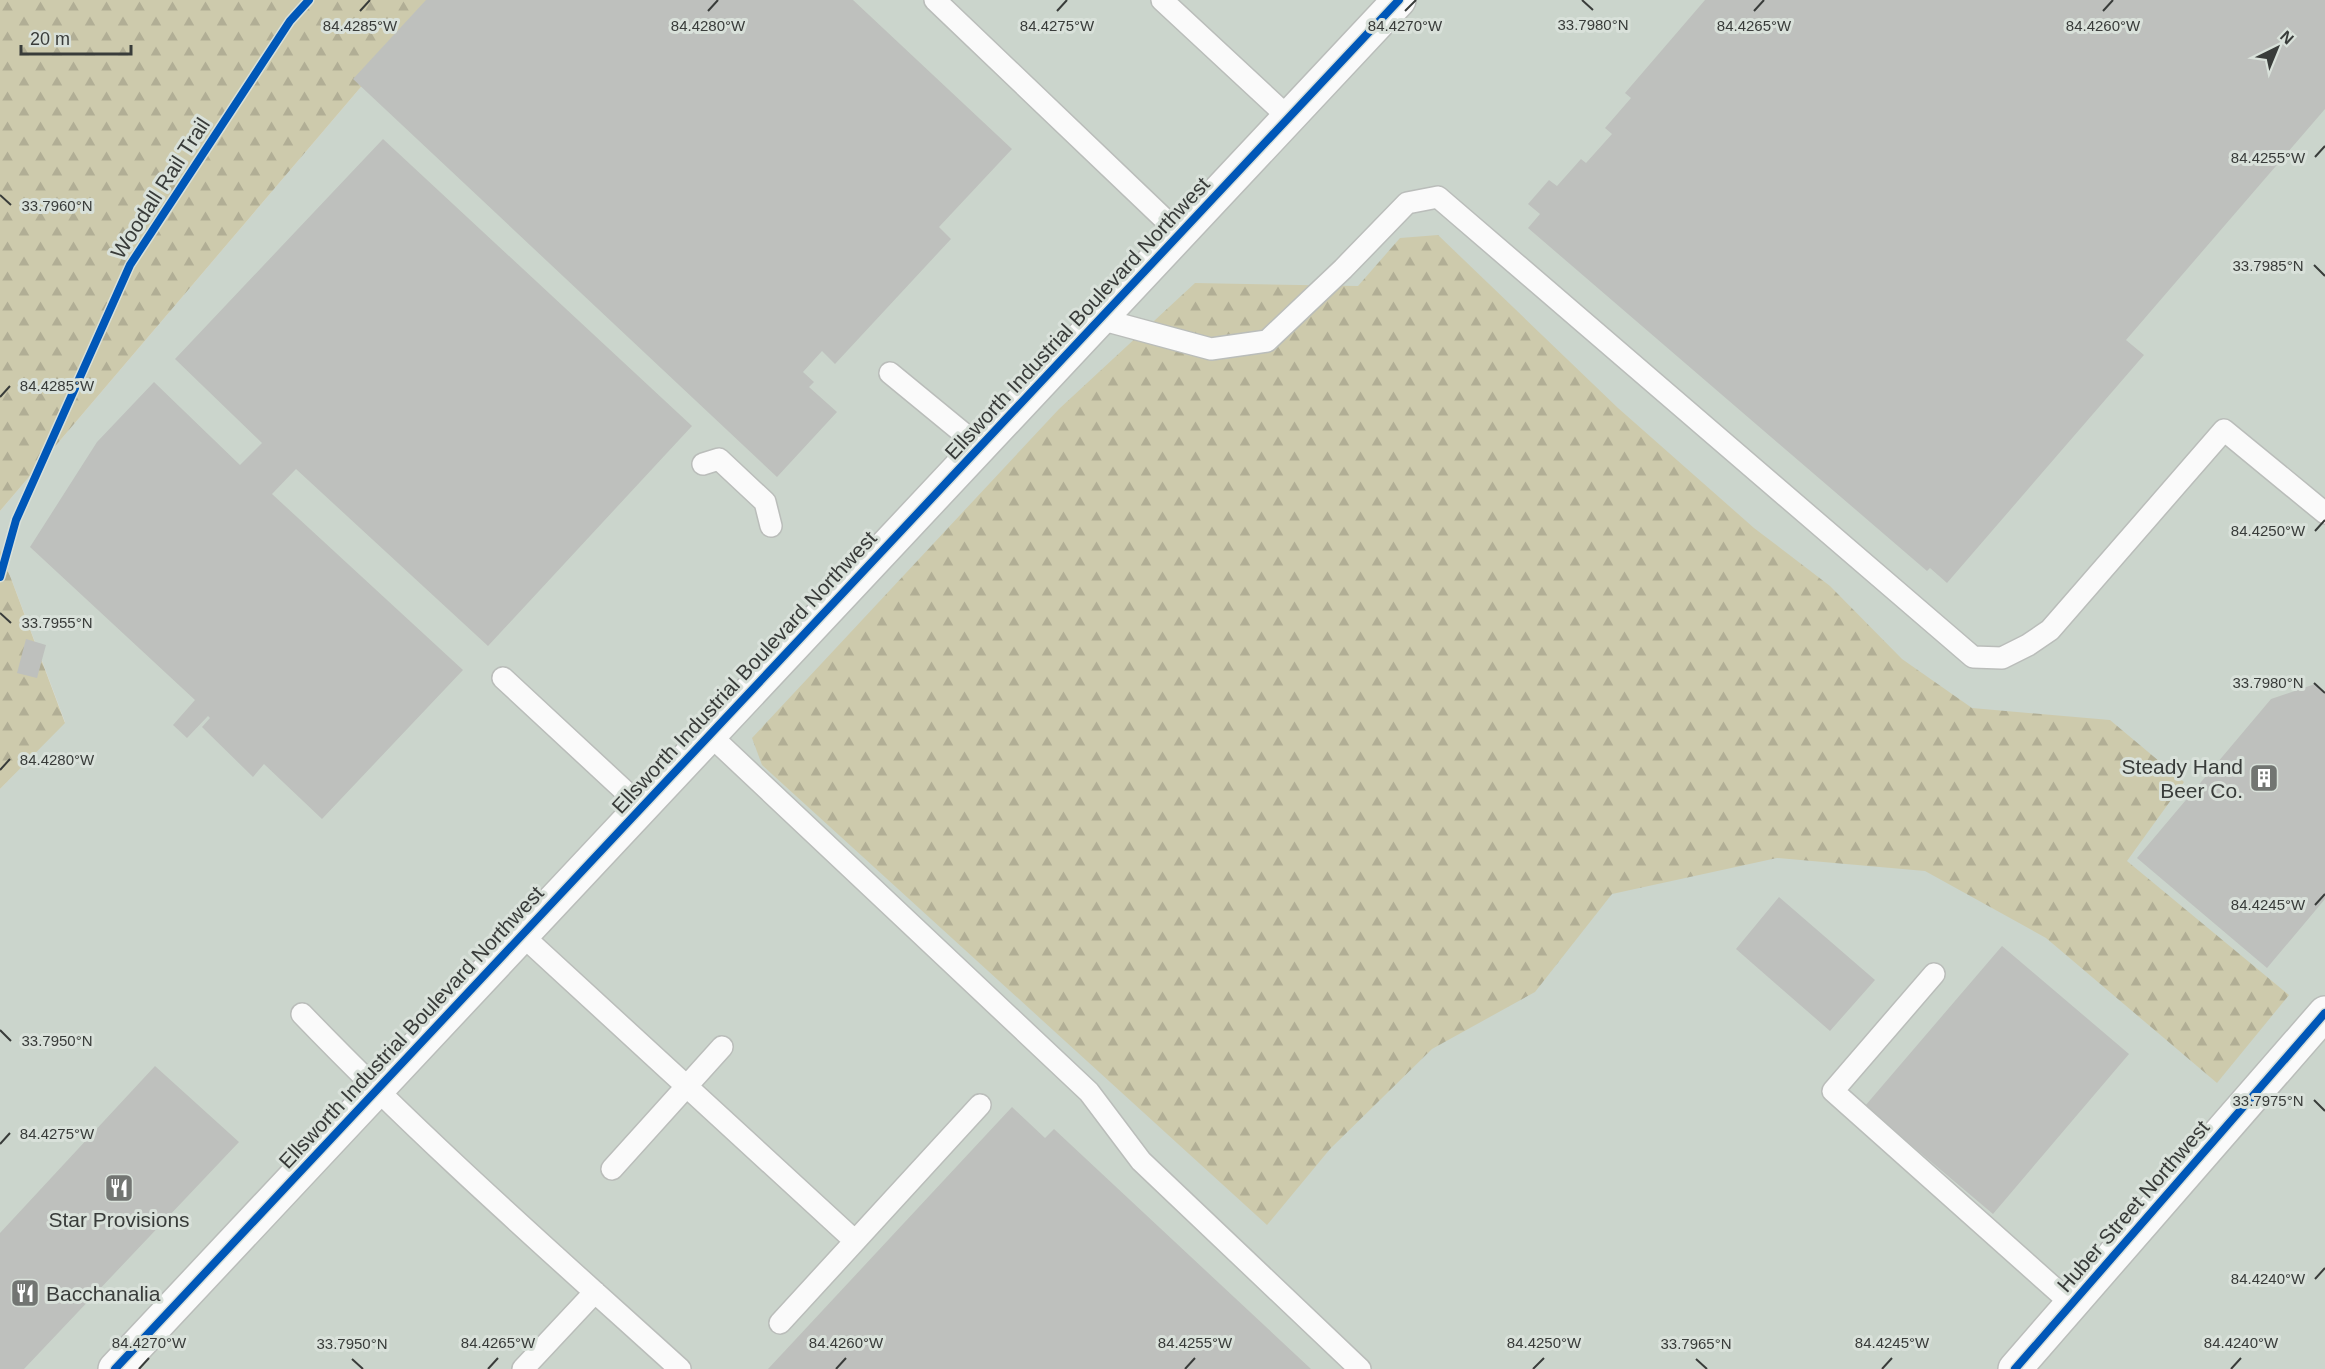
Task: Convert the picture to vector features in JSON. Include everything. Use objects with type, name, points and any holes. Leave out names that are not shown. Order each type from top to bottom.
[{"type":"street","name":"Ellsworth Industrial Boulevard Northwest","points":[[115,1369],[1399,0]]},
{"type":"street","name":"Huber Street Northwest","points":[[2015,1369],[2325,1013]]},
{"type":"lane","points":[[935,0],[1180,234]]},
{"type":"lane","points":[[1162,0],[1289,118]]},
{"type":"lane","points":[[1100,319],[1211,349],[1267,341],[1343,269],[1407,203],[1438,197],[1973,657],[2002,658],[2028,645],[2050,630],[2224,430],[2325,513]]},
{"type":"lane","points":[[890,373],[980,447]]},
{"type":"lane","points":[[703,464],[719,459],[765,502],[771,526]]},
{"type":"lane","points":[[503,678],[642,807]]},
{"type":"lane","points":[[710,735],[1089,1092],[1141,1161],[1360,1369]]},
{"type":"lane","points":[[522,935],[855,1241]]},
{"type":"lane","points":[[1934,974],[1833,1091],[2072,1304]]},
{"type":"lane","points":[[302,1014],[376,1090],[680,1369]]},
{"type":"lane","points":[[612,1169],[722,1047]]},
{"type":"lane","points":[[780,1323],[980,1105]]},
{"type":"lane","points":[[523,1369],[595,1292]]},
{"type":"shaded area","points":[[435,0],[2325,0],[2325,1369],[0,1369],[0,789],[65,722],[0,549],[0,511]]},
{"type":"green space","points":[[0,0],[435,0],[0,511]]},
{"type":"green space","points":[[1438,235],[1618,408],[1754,528],[1830,586],[1902,659],[1972,708],[2110,720],[2184,782],[2127,861],[2289,995],[2217,1083],[2046,938],[1925,871],[1777,858],[1612,894],[1535,992],[1432,1049],[1330,1149],[1267,1225],[762,765],[752,738],[1059,409],[1195,283],[1358,286],[1400,238]]},
{"type":"green space","points":[[0,549],[65,723],[0,789]]},
{"type":"building","points":[[426,0],[853,0],[1012,149],[939,227],[951,239],[835,364],[822,351],[803,372],[814,382],[809,387],[837,412],[777,477],[353,79]]},
{"type":"building","points":[[1705,0],[2325,0],[2325,109],[2126,340],[2144,355],[1947,583],[1930,568],[1927,571],[1528,228],[1540,214],[1528,204],[1549,180],[1557,186],[1581,159],[1586,163],[1612,134],[1605,128],[1631,98],[1625,93]]},
{"type":"building","points":[[383,139],[692,426],[488,646],[296,469],[272,494],[463,670],[322,819],[264,764],[253,777],[202,727],[210,718],[208,716],[187,738],[173,725],[195,700],[30,547],[97,442],[154,382],[240,465],[262,443],[175,359]]},
{"type":"building","points":[[26,639],[46,645],[37,678],[17,673]]},
{"type":"building","name":"Steady Hand Beer Co.","points":[[2315,684],[2325,693],[2325,899],[2267,968],[2137,858],[2271,699]]},
{"type":"building","points":[[1779,897],[1875,980],[1830,1031],[1736,949]]},
{"type":"building","points":[[2002,946],[2129,1054],[1993,1214],[1865,1106]]},
{"type":"building","name":"Star Provisions","points":[[155,1066],[239,1142],[24,1369],[0,1369],[0,1233]]},
{"type":"building","points":[[1012,1107],[1045,1138],[1054,1129],[1311,1369],[768,1369]]},
{"type":"cycle path","name":"Woodall Rail Trail","points":[[0,577],[16,520],[130,265],[290,21],[309,0]]},
{"type":"cycle path","points":[[115,1369],[1399,0]]},
{"type":"cycle path","points":[[2015,1369],[2325,1013]]},
{"type":"place","name":"Steady Hand Beer Co.","points":[[2264,778]]},
{"type":"place","name":"Star Provisions","points":[[119,1188]]},
{"type":"place","name":"Bacchanalia","points":[[25,1293]]}]
